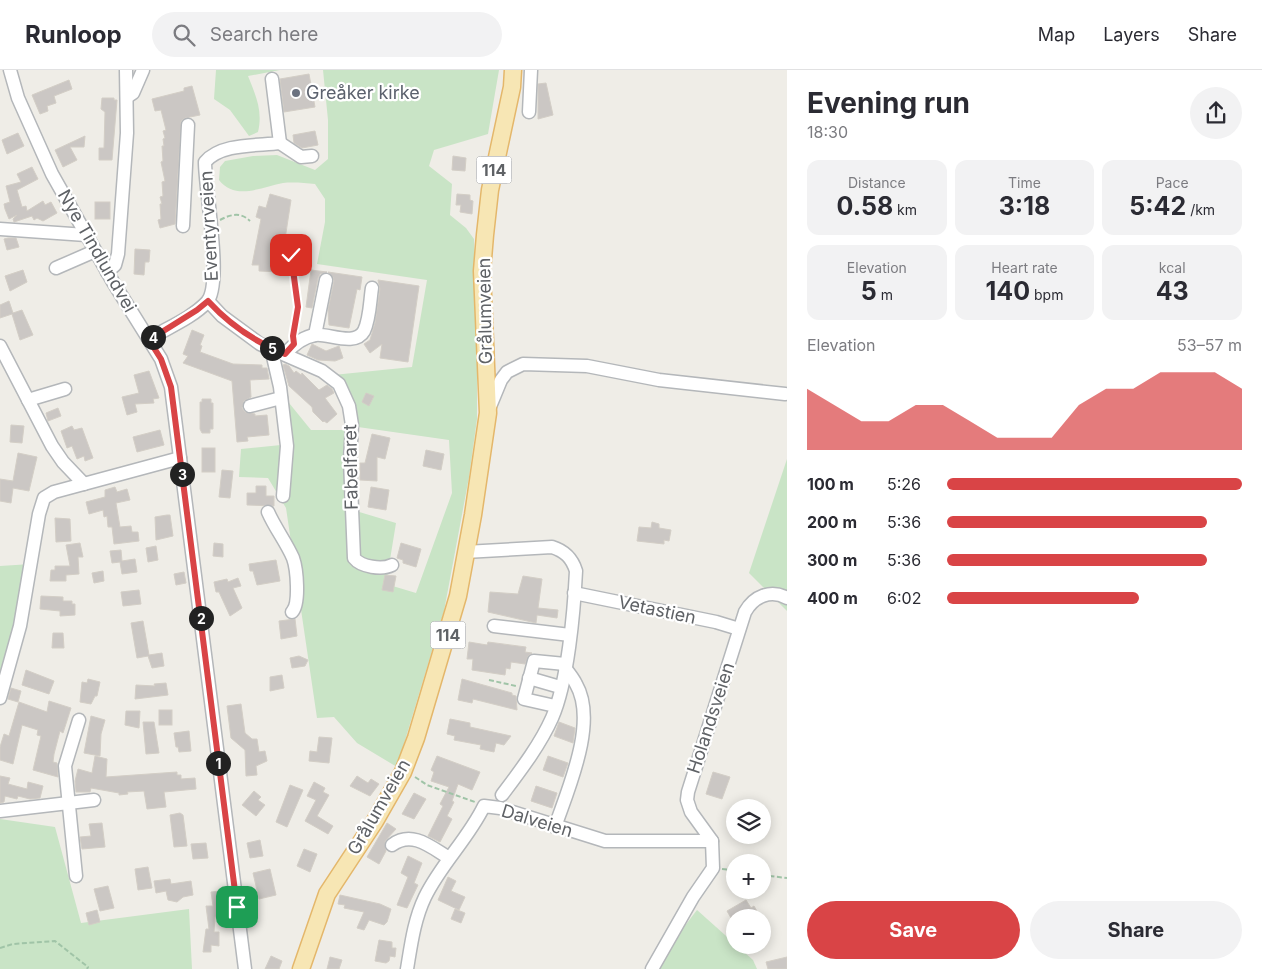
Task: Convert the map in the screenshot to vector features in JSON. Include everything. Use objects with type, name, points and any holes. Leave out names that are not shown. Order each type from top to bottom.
[{"type":"main road","name":"Grålumveien","points":[[301,969],[327,894],[375,821],[404,772],[448,634],[458,596],[473,516],[488,413],[482,271],[490,190],[512,86],[513,70]]},
{"type":"street","name":"Nye Tindlundvei","points":[[10,70],[18,98],[42,154],[107,272],[161,359],[171,387],[245,969]]},
{"type":"street","points":[[107,272],[115,265],[118,254],[125,171],[126,70]]},
{"type":"street","points":[[127,97],[133,93],[143,70]]},
{"type":"street","points":[[529,112],[531,70]]},
{"type":"street","points":[[272,79],[280,143],[301,157],[312,156]]},
{"type":"street","points":[[183,226],[188,161],[188,125]]},
{"type":"street","name":"Eventyrveien","points":[[149,340],[208,301],[215,278],[205,162],[211,155],[224,149],[280,143]]},
{"type":"street","points":[[188,161],[205,162]]},
{"type":"street","points":[[0,229],[86,235]]},
{"type":"street","points":[[56,268],[95,251]]},
{"type":"street","points":[[315,335],[326,280]]},
{"type":"street","points":[[285,354],[294,344],[315,335],[352,338],[363,333],[372,288]]},
{"type":"street","name":"Fabelfaret","points":[[208,301],[222,316],[241,330],[270,348],[322,370],[339,384],[349,406],[352,425],[350,460],[354,558],[365,565],[387,568],[392,566]]},
{"type":"street","points":[[0,346],[57,454],[84,484]]},
{"type":"street","points":[[270,348],[281,398],[287,446],[283,496]]},
{"type":"street","points":[[488,413],[504,376],[523,364],[586,366],[659,380],[786,394]]},
{"type":"street","points":[[28,400],[65,389]]},
{"type":"street","points":[[250,406],[281,398]]},
{"type":"street","points":[[0,698],[20,626],[41,505],[48,494],[180,458]]},
{"type":"street","points":[[268,512],[292,558],[297,598],[295,609],[292,612]]},
{"type":"street","points":[[465,552],[559,549],[570,557],[576,571],[570,635],[565,666],[555,706],[541,738],[502,795]]},
{"type":"street","name":"Vetastien","points":[[574,593],[716,622],[739,629]]},
{"type":"street","name":"Holandsveien","points":[[712,841],[691,812],[687,800],[688,792],[739,629],[748,607],[758,598],[773,594],[787,598]]},
{"type":"street","points":[[494,626],[570,635]]},
{"type":"street","points":[[555,706],[524,699],[534,661],[565,666],[577,685],[581,698],[584,730],[581,746],[555,827]]},
{"type":"street","points":[[528,684],[560,687]]},
{"type":"street","points":[[76,876],[65,766],[79,720]]},
{"type":"street","points":[[0,811],[94,800]]},
{"type":"street","name":"Dalveien","points":[[406,969],[415,924],[421,906],[449,858],[466,839],[484,806],[500,808],[555,827],[605,841],[712,841]]},
{"type":"street","points":[[392,845],[397,841],[413,838],[449,858]]},
{"type":"street","points":[[652,969],[693,897],[713,868],[712,841]]},
{"type":"path","points":[[210,227],[222,219],[235,214],[244,215],[250,221]]},
{"type":"path","points":[[290,237],[298,307],[293,336],[294,344]]},
{"type":"path","points":[[489,680],[528,684]]},
{"type":"path","points":[[404,772],[427,785],[484,806]]},
{"type":"path","points":[[771,876],[787,878]]},
{"type":"path","points":[[0,948],[13,944],[55,941],[88,967],[87,969]]},
{"type":"green space","points":[[216,70],[280,70],[248,76],[259,110],[258,132],[249,136],[230,110],[214,99]]},
{"type":"green space","points":[[323,70],[499,70],[488,134],[434,150],[429,166],[452,184],[450,215],[466,228],[474,239],[477,419],[469,477],[444,611],[397,767],[357,743],[334,717],[317,718],[286,508],[268,478],[239,477],[241,449],[281,445],[285,398],[311,430],[344,430],[346,508],[396,523],[386,584],[416,593],[452,493],[449,440],[358,427],[333,375],[412,367],[427,280],[317,264],[325,222],[325,199],[315,184],[283,183],[241,191],[225,186],[219,180],[220,167],[225,161],[253,156],[277,155],[315,170],[328,159],[328,120]]},
{"type":"green space","points":[[787,459],[787,611],[749,573]]},
{"type":"green space","points":[[31,564],[0,698],[0,566]]},
{"type":"green space","points":[[0,819],[55,827],[81,923],[189,909],[192,969],[0,969]]},
{"type":"green space","points":[[697,910],[726,936],[726,954],[746,954],[753,960],[757,969],[660,969],[657,962]]},
{"type":"building","name":"Greåker kirke","points":[[309,74],[315,107],[284,112],[280,79]]},
{"type":"building","points":[[69,80],[72,89],[54,96],[56,103],[47,106],[48,111],[40,114],[32,95]]},
{"type":"building","points":[[546,83],[553,115],[538,119],[538,84]]},
{"type":"building","points":[[192,86],[200,115],[185,118],[181,121],[175,224],[160,228],[158,220],[161,219],[160,204],[162,204],[160,197],[163,196],[162,182],[165,181],[161,162],[163,161],[163,139],[165,138],[163,131],[166,130],[161,110],[155,111],[152,99],[184,91],[184,88]]},
{"type":"building","points":[[102,98],[114,98],[114,100],[117,100],[112,160],[99,160],[99,148],[104,148],[105,112],[101,109]]},
{"type":"building","points":[[315,131],[318,145],[302,148],[294,143],[293,135]]},
{"type":"building","points":[[18,133],[24,146],[7,154],[2,140]]},
{"type":"building","points":[[85,136],[84,147],[70,147],[77,160],[63,167],[55,150]]},
{"type":"building","points":[[453,156],[466,158],[465,171],[452,170]]},
{"type":"building","points":[[32,167],[38,179],[17,190],[22,207],[26,206],[27,211],[43,201],[45,205],[51,202],[57,213],[43,221],[37,218],[34,220],[32,216],[14,222],[13,219],[17,215],[9,219],[5,209],[4,204],[10,202],[6,186],[21,182],[17,174]]},
{"type":"building","points":[[270,194],[291,200],[280,272],[259,271],[259,265],[252,265],[261,219],[256,217],[259,206],[266,208]]},
{"type":"building","points":[[457,194],[470,195],[470,200],[473,201],[472,214],[460,212],[461,205],[456,205]]},
{"type":"building","points":[[95,202],[110,202],[110,219],[95,219]]},
{"type":"building","points":[[16,238],[19,247],[7,250],[4,239]]},
{"type":"building","points":[[135,249],[150,250],[149,262],[145,262],[144,275],[134,274]]},
{"type":"building","points":[[23,270],[27,282],[10,291],[5,276]]},
{"type":"building","points":[[311,270],[327,272],[320,274],[318,278],[312,308],[306,307]]},
{"type":"building","points":[[328,272],[362,277],[360,290],[357,289],[349,328],[329,325],[328,310],[334,281]]},
{"type":"building","points":[[378,280],[419,286],[408,362],[380,358],[382,344],[370,353],[364,344],[370,340],[375,323],[380,289]]},
{"type":"building","points":[[9,301],[13,313],[22,310],[33,335],[20,340],[12,314],[0,318],[0,305]]},
{"type":"building","points":[[192,330],[204,335],[200,345],[202,346],[200,352],[233,364],[262,365],[262,368],[267,368],[269,379],[250,380],[251,397],[244,401],[242,408],[245,412],[255,414],[255,416],[267,415],[269,435],[247,437],[248,441],[237,442],[232,381],[183,363],[188,356],[183,354]]},
{"type":"building","points":[[312,344],[326,351],[339,346],[343,358],[335,361],[318,360],[307,355]]},
{"type":"building","points":[[285,364],[294,373],[296,371],[301,375],[302,373],[319,390],[327,385],[332,389],[334,393],[325,398],[337,414],[327,423],[323,422],[313,412],[312,407],[289,386],[283,365]]},
{"type":"building","points":[[149,371],[159,398],[153,399],[154,403],[135,404],[137,412],[127,415],[122,397],[139,393],[134,375]]},
{"type":"building","points":[[366,393],[374,396],[369,406],[362,402]]},
{"type":"building","points":[[202,399],[211,399],[211,403],[213,403],[213,429],[210,429],[210,433],[202,433],[200,429],[200,402],[202,402]]},
{"type":"building","points":[[58,408],[61,416],[48,421],[46,413]]},
{"type":"building","points":[[11,425],[24,426],[22,443],[10,442]]},
{"type":"building","points":[[72,426],[74,430],[82,428],[93,458],[85,461],[84,456],[77,459],[72,446],[67,448],[61,431]]},
{"type":"building","points":[[160,430],[164,445],[137,452],[133,437]]},
{"type":"building","points":[[372,434],[390,438],[385,459],[377,457],[377,481],[360,480],[360,463],[365,463]]},
{"type":"building","points":[[202,448],[215,448],[215,472],[202,472]]},
{"type":"building","points":[[426,450],[444,454],[441,470],[423,466]]},
{"type":"building","points":[[18,453],[37,457],[29,491],[13,488],[11,503],[0,501],[0,479],[13,481]]},
{"type":"building","points":[[222,470],[233,471],[230,498],[219,497]]},
{"type":"building","points":[[256,486],[266,486],[266,496],[274,496],[274,506],[247,505],[247,493],[256,493]]},
{"type":"building","points":[[115,487],[117,492],[127,489],[130,500],[116,503],[120,527],[131,526],[132,532],[138,532],[139,541],[114,544],[112,527],[108,527],[107,516],[104,517],[103,510],[89,514],[86,502],[105,497],[105,490]]},
{"type":"building","points":[[371,487],[389,490],[386,510],[368,507]]},
{"type":"building","points":[[170,515],[173,536],[156,540],[155,517]]},
{"type":"building","points":[[55,518],[70,519],[71,541],[56,542]]},
{"type":"building","points":[[652,522],[659,524],[659,528],[671,530],[669,541],[664,540],[664,544],[637,541],[639,527],[651,528]]},
{"type":"building","points":[[80,543],[83,557],[78,557],[79,574],[66,575],[66,581],[50,581],[51,570],[55,570],[55,566],[70,566],[66,545]]},
{"type":"building","points":[[214,543],[223,544],[223,557],[213,556]]},
{"type":"building","points":[[401,543],[421,549],[416,567],[403,563],[403,560],[397,558]]},
{"type":"building","points":[[156,546],[158,560],[148,562],[146,548]]},
{"type":"building","points":[[121,550],[122,561],[135,559],[137,572],[122,574],[120,562],[112,563],[110,551]]},
{"type":"building","points":[[276,560],[280,581],[257,585],[253,571],[250,571],[249,564]]},
{"type":"building","points":[[103,571],[104,581],[94,583],[92,573]]},
{"type":"building","points":[[184,572],[186,583],[176,585],[174,574]]},
{"type":"building","points":[[385,575],[396,576],[393,592],[382,590]]},
{"type":"building","points":[[523,576],[542,579],[538,608],[558,610],[557,618],[537,615],[536,623],[488,612],[490,592],[518,594]]},
{"type":"building","points":[[238,578],[241,586],[233,588],[242,608],[230,616],[219,592],[216,592],[214,582],[227,579],[228,582]]},
{"type":"building","points":[[139,590],[141,604],[123,606],[121,592]]},
{"type":"building","points":[[41,596],[63,597],[63,601],[72,601],[72,604],[75,604],[75,615],[60,616],[60,611],[40,609]]},
{"type":"building","points":[[295,619],[297,636],[281,639],[279,621]]},
{"type":"building","points":[[143,621],[149,655],[162,653],[164,666],[152,668],[148,656],[137,658],[131,623]]},
{"type":"building","points":[[53,633],[63,633],[64,648],[52,648]]},
{"type":"building","points":[[469,642],[487,645],[488,642],[526,647],[525,652],[532,653],[528,656],[525,664],[511,662],[510,669],[506,668],[505,675],[472,670],[473,659],[467,659]]},
{"type":"building","points":[[299,656],[308,660],[305,666],[292,668],[290,658]]},
{"type":"building","points":[[26,670],[54,681],[49,694],[22,685]]},
{"type":"building","points":[[282,675],[284,688],[270,691],[270,677]]},
{"type":"building","points":[[88,679],[100,682],[97,696],[95,696],[91,704],[80,702],[82,682],[87,683]]},
{"type":"building","points":[[462,679],[512,693],[512,695],[516,696],[517,710],[473,699],[472,703],[458,700]]},
{"type":"building","points":[[166,683],[168,695],[135,699],[136,685],[155,686],[154,684]]},
{"type":"building","points":[[11,688],[21,691],[18,702],[8,699]]},
{"type":"building","points":[[49,701],[71,708],[63,733],[60,731],[54,754],[53,762],[57,763],[58,777],[33,770],[41,736],[37,735],[38,730],[22,725],[13,764],[0,760],[0,747],[4,734],[9,736],[19,702],[47,712]]},
{"type":"building","points":[[241,704],[245,733],[252,739],[257,739],[259,752],[265,751],[267,761],[256,766],[257,775],[246,776],[245,750],[231,738],[227,706]]},
{"type":"building","points":[[159,710],[172,710],[172,725],[159,725]]},
{"type":"building","points":[[126,711],[140,711],[139,728],[125,725]]},
{"type":"building","points":[[91,716],[105,720],[101,734],[100,756],[84,753]]},
{"type":"building","points":[[450,719],[470,723],[470,727],[511,736],[504,745],[496,743],[494,752],[480,749],[481,745],[454,740],[455,736],[447,734]]},
{"type":"building","points":[[143,722],[154,722],[159,753],[146,754]]},
{"type":"building","points":[[559,722],[575,728],[573,743],[554,736]]},
{"type":"building","points":[[189,731],[191,751],[179,752],[178,747],[176,747],[174,733]]},
{"type":"building","points":[[319,737],[332,738],[329,763],[309,761],[310,751],[317,752]]},
{"type":"building","points":[[95,756],[107,759],[106,777],[177,772],[177,775],[181,775],[181,779],[195,778],[196,789],[164,792],[166,807],[147,809],[144,791],[127,792],[128,794],[119,795],[119,793],[91,788],[90,792],[76,792],[75,781],[78,769],[92,773]]},
{"type":"building","points":[[437,756],[480,772],[472,790],[458,784],[452,801],[454,802],[447,816],[452,819],[440,842],[428,836],[443,806],[440,804],[449,787],[431,781],[434,772],[431,770]]},
{"type":"building","points":[[548,756],[568,763],[563,777],[543,770]]},
{"type":"building","points":[[713,772],[730,777],[722,799],[706,794]]},
{"type":"building","points":[[0,776],[10,778],[8,784],[27,789],[28,782],[43,786],[40,798],[30,799],[18,796],[17,799],[5,796],[4,802],[0,803]]},
{"type":"building","points":[[357,776],[368,783],[371,779],[379,784],[370,796],[350,786]]},
{"type":"building","points":[[314,782],[325,788],[323,792],[329,795],[317,816],[333,826],[328,834],[305,821],[316,800],[307,796]]},
{"type":"building","points":[[290,785],[303,790],[287,827],[276,822]]},
{"type":"building","points":[[536,786],[557,793],[552,808],[531,801]]},
{"type":"building","points":[[254,791],[261,797],[258,800],[265,805],[256,816],[242,805]]},
{"type":"building","points":[[414,793],[426,799],[414,819],[402,814]]},
{"type":"building","points":[[180,813],[183,815],[187,846],[174,847],[170,815]]},
{"type":"building","points":[[102,823],[105,847],[82,849],[80,837],[91,836],[89,824]]},
{"type":"building","points":[[387,823],[396,829],[385,841],[386,851],[379,864],[367,857]]},
{"type":"building","points":[[260,840],[263,856],[250,858],[247,843]]},
{"type":"building","points":[[206,843],[208,858],[193,859],[191,844]]},
{"type":"building","points":[[304,849],[317,854],[310,872],[297,866]]},
{"type":"building","points":[[408,856],[422,863],[414,883],[418,885],[407,908],[397,905],[408,877],[401,873]]},
{"type":"building","points":[[148,867],[152,888],[138,890],[135,869]]},
{"type":"building","points":[[270,869],[276,895],[259,899],[253,873]]},
{"type":"building","points":[[448,877],[456,881],[451,891],[465,897],[459,910],[438,900]]},
{"type":"building","points":[[170,879],[171,884],[191,881],[193,895],[183,897],[177,902],[168,900],[166,891],[156,893],[154,881]]},
{"type":"building","points":[[108,886],[114,908],[100,911],[94,889]]},
{"type":"building","points":[[220,891],[224,916],[215,917],[214,932],[219,932],[219,946],[211,945],[211,952],[203,952],[206,929],[209,929],[206,906],[213,906],[211,892]]},
{"type":"building","points":[[340,895],[380,904],[391,909],[387,922],[384,925],[369,920],[364,930],[357,928],[364,912],[344,908],[345,905],[338,904]]},
{"type":"building","points":[[746,900],[751,908],[754,906],[756,909],[730,909]]},
{"type":"building","points":[[455,909],[465,913],[461,923],[451,919]]},
{"type":"building","points":[[97,910],[100,922],[89,925],[86,913]]},
{"type":"building","points":[[379,940],[392,942],[392,948],[396,948],[395,957],[390,956],[389,961],[386,963],[375,961]]},
{"type":"building","points":[[271,956],[282,961],[279,969],[265,969]]},
{"type":"building","points":[[330,957],[342,960],[339,969],[327,969]]},
{"type":"building","points":[[787,957],[787,969],[768,969],[766,962]]},
{"type":"place","name":"Greåker kirke","points":[[296,93]]},
{"type":"route","points":[[237,907],[171,387],[161,359],[149,340],[208,301],[222,316],[260,344],[285,354],[294,344],[293,336],[298,307],[291,255]]}]
